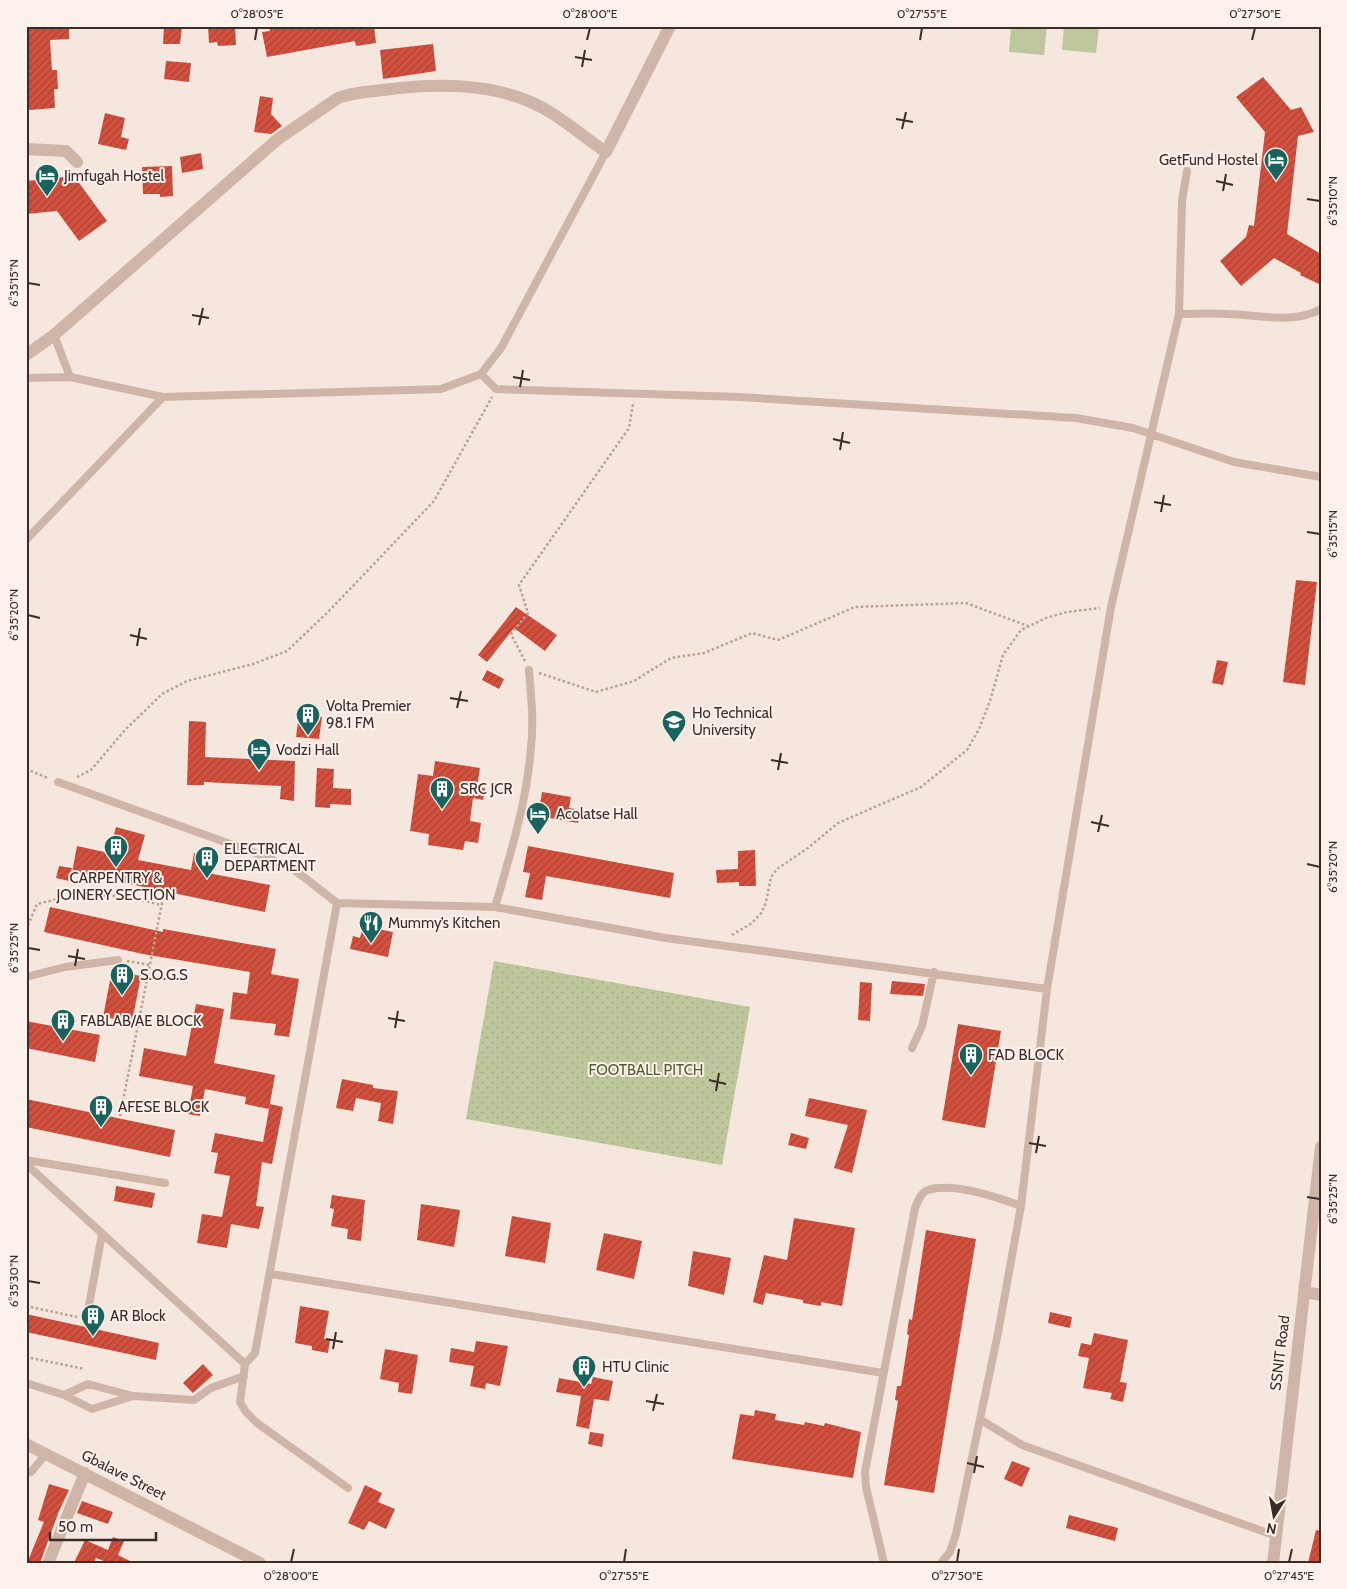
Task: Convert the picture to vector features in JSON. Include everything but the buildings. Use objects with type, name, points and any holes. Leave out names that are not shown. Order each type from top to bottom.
[{"type":"street","points":[[26,355],[54,335],[278,139],[329,104],[349,94],[403,87],[459,84],[485,89],[543,108],[606,152],[670,26]]},
{"type":"street","points":[[26,149],[66,151],[77,162]]},
{"type":"street","name":"SSNIT Road","points":[[1273,1563],[1321,1147]]},
{"type":"street","points":[[1304,1292],[1321,1295]]},
{"type":"street","name":"Gbalave Street","points":[[26,1444],[85,1473],[239,1558],[260,1563]]},
{"type":"street","points":[[48,1563],[85,1473]]},
{"type":"lane","points":[[26,378],[70,377],[163,397],[441,389],[481,374],[501,348],[606,152]]},
{"type":"lane","points":[[941,1563],[953,1543],[981,1420],[1021,1206],[1047,989],[1112,607],[1179,314],[1182,201],[1187,171]]},
{"type":"lane","points":[[1179,314],[1282,317],[1314,313],[1321,309]]},
{"type":"lane","points":[[54,335],[70,377]]},
{"type":"lane","points":[[481,374],[496,389],[629,392],[1038,414],[1113,424],[1151,434],[1234,462],[1321,477]]},
{"type":"lane","points":[[26,540],[163,397]]},
{"type":"lane","points":[[495,907],[517,830],[532,746],[529,670]]},
{"type":"lane","points":[[58,782],[269,858],[296,871],[337,903],[495,907],[666,938],[934,972],[1047,989]]},
{"type":"lane","points":[[337,903],[271,1274],[255,1353],[245,1364],[240,1402],[246,1412],[348,1488]]},
{"type":"lane","points":[[26,977],[65,967],[118,960]]},
{"type":"lane","points":[[912,1048],[922,1026],[934,972]]},
{"type":"lane","points":[[26,1160],[165,1183]]},
{"type":"lane","points":[[26,1164],[245,1364]]},
{"type":"lane","points":[[884,1563],[866,1487],[865,1472],[915,1208],[919,1197],[928,1190],[958,1188],[1021,1206]]},
{"type":"lane","points":[[86,1321],[102,1234]]},
{"type":"lane","points":[[271,1274],[883,1373]]},
{"type":"lane","points":[[64,1395],[88,1384],[133,1396],[194,1400],[211,1388],[244,1376]]},
{"type":"lane","points":[[26,1383],[64,1395],[92,1409],[133,1396]]},
{"type":"lane","points":[[981,1420],[1022,1445],[1276,1536]]},
{"type":"lane","points":[[26,1473],[31,1472],[46,1454]]},
{"type":"path","points":[[26,769],[58,782],[68,781],[91,770],[125,730],[162,694],[187,681],[253,664],[287,651],[328,612],[434,501],[496,389]]},
{"type":"path","points":[[629,392],[633,405],[629,428],[519,584],[528,614],[511,634],[529,670],[596,692],[634,681],[671,658],[704,653],[752,633],[778,640],[855,606],[966,603],[1028,626]]},
{"type":"path","points":[[716,944],[752,923],[762,912],[771,877],[777,869],[808,848],[838,823],[921,787],[967,750],[979,729],[990,701],[1002,655],[1021,630],[1067,612],[1112,607]]},
{"type":"path","points":[[120,1116],[165,888]]},
{"type":"path","points":[[26,930],[37,904],[74,895],[125,896],[162,905]]},
{"type":"path","points":[[118,960],[150,965]]},
{"type":"path","points":[[26,1306],[86,1321]]},
{"type":"path","points":[[26,1357],[85,1369]]},
{"type":"green space","points":[[1011,26],[1047,26],[1044,55],[1009,52]]},
{"type":"green space","points":[[1064,26],[1099,26],[1096,53],[1062,50]]},
{"type":"green space","name":"FOOTBALL PITCH","points":[[494,961],[750,1007],[722,1165],[466,1119]]},
{"type":"place","name":"GetFund Hostel","points":[[1276,181]]},
{"type":"place","name":"Jimfugah Hostel","points":[[47,197]]},
{"type":"place","name":"Volta Premier 98.1 FM","points":[[308,736]]},
{"type":"place","name":"Ho Technical University","points":[[674,743]]},
{"type":"place","name":"Vodzi Hall","points":[[259,771]]},
{"type":"place","name":"SRC JCR","points":[[442,810]]},
{"type":"place","name":"Acolatse Hall","points":[[538,835]]},
{"type":"place","name":"CARPENTRY & JOINERY SECTION","points":[[116,868]]},
{"type":"place","name":"ELECTRICAL DEPARTMENT","points":[[207,879]]},
{"type":"place","name":"Mummy’s Kitchen","points":[[371,944]]},
{"type":"place","name":"S.O.G.S","points":[[122,996]]},
{"type":"place","name":"FABLAB/AE BLOCK","points":[[63,1042]]},
{"type":"place","name":"FAD BLOCK","points":[[971,1076]]},
{"type":"place","name":"AFESE BLOCK","points":[[101,1128]]},
{"type":"place","name":"AR Block","points":[[93,1337]]},
{"type":"place","name":"HTU Clinic","points":[[584,1388]]}]
